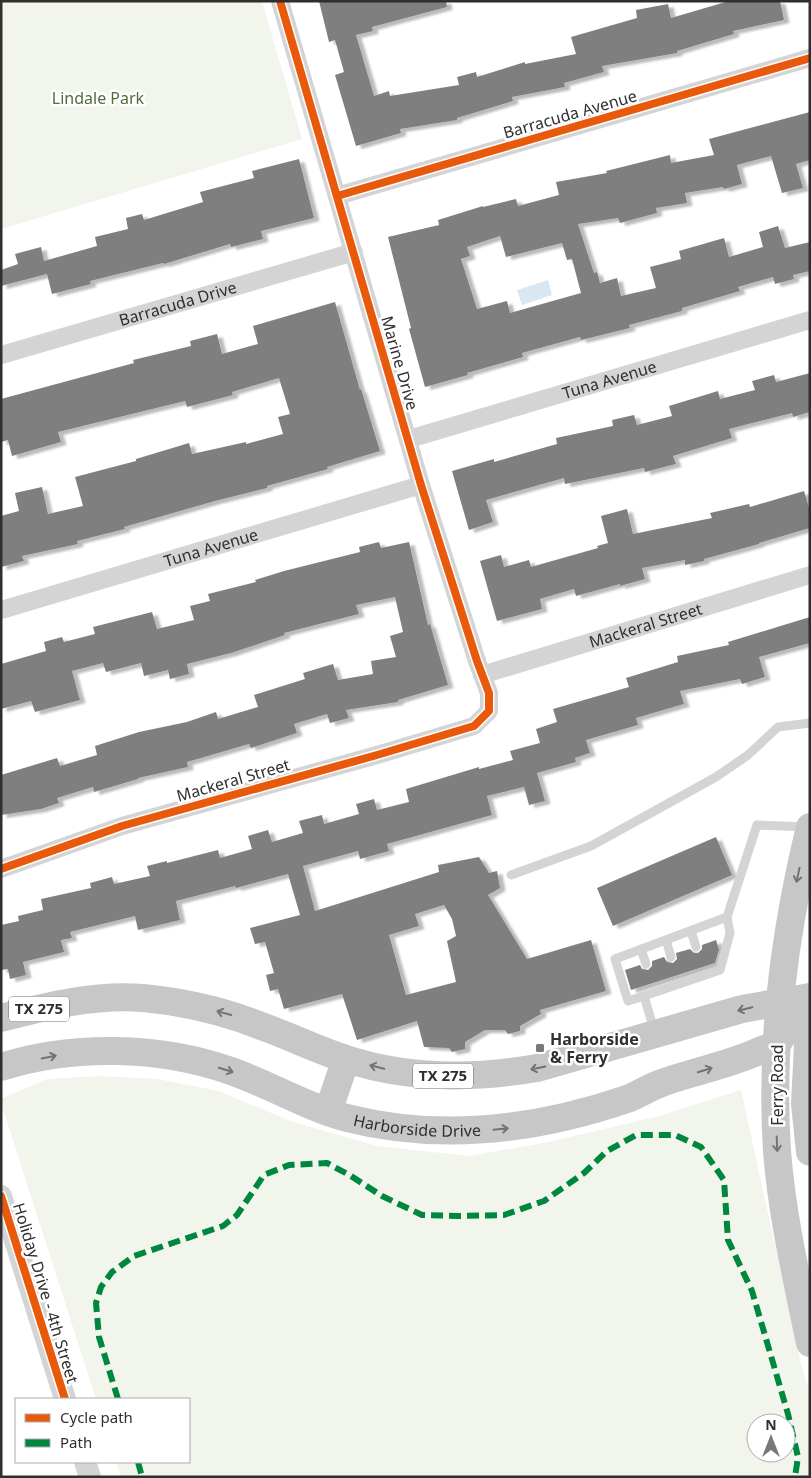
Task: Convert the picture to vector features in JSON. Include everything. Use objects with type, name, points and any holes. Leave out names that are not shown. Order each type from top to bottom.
[{"type":"main road","name":"Ferry Road","points":[[810,827],[798,876],[778,1002],[775,1058],[777,1152],[789,1242],[810,1342]]},
{"type":"main road","name":"Harborside Drive","points":[[1,1018],[34,1010],[104,998],[142,998],[199,1007],[232,1015],[346,1059],[384,1069],[422,1074],[488,1076],[537,1068],[742,1010],[810,997]]},
{"type":"main road","name":"Harborside Drive","points":[[1,1067],[80,1051],[152,1054],[181,1058],[231,1071],[328,1112],[393,1127],[465,1131],[500,1129],[531,1125],[578,1114],[630,1098],[658,1084],[737,1060],[776,1043],[810,997]]},
{"type":"main road","name":"Ferry Road","points":[[810,1007],[805,1104],[810,1152]]},
{"type":"main road","points":[[328,1112],[346,1059]]},
{"type":"street","name":"Marine Drive","points":[[280,1],[421,484],[489,693],[489,711],[474,726]]},
{"type":"street","name":"Barracuda Avenue","points":[[337,196],[810,58]]},
{"type":"street","name":"Barracuda Drive","points":[[1,355],[354,252]]},
{"type":"street","name":"Tuna Avenue","points":[[409,439],[810,320]]},
{"type":"street","name":"Tuna Avenue","points":[[1,610],[421,484]]},
{"type":"street","name":"Mackeral Street","points":[[482,676],[810,575]]},
{"type":"street","name":"Mackeral Street","points":[[1,869],[122,826],[474,726]]},
{"type":"street","name":"Holiday Drive - 4th Street","points":[[1,1196],[65,1398]]},
{"type":"street","points":[[85,1463],[90,1477]]},
{"type":"lane","points":[[511,875],[591,846],[716,777],[748,755],[778,727],[810,723]]},
{"type":"lane","points":[[727,917],[616,959],[628,1001],[644,996],[654,989],[704,971],[720,970],[730,934],[727,917],[757,825],[810,827]]},
{"type":"lane","points":[[691,931],[696,947]]},
{"type":"lane","points":[[666,940],[671,957]]},
{"type":"lane","points":[[641,950],[646,964]]},
{"type":"lane","points":[[644,996],[655,1034]]},
{"type":"green space","name":"Lindale Park","points":[[1,1],[262,1],[302,139],[1,229]]},
{"type":"green space","points":[[100,1076],[157,1079],[219,1091],[290,1121],[377,1146],[469,1156],[549,1142],[659,1116],[741,1090],[800,1360],[810,1394],[810,1477],[121,1477],[116,1463],[190,1463],[190,1398],[96,1398],[1,1099],[47,1079]]},
{"type":"shaded area","points":[[548,280],[552,295],[522,305],[517,290]]},
{"type":"building","points":[[319,1],[446,1],[447,7],[372,27],[373,31],[356,35],[374,96],[389,91],[390,96],[459,85],[457,77],[476,72],[477,77],[525,62],[525,64],[576,54],[571,37],[637,18],[636,10],[668,4],[671,18],[729,1],[780,1],[784,20],[733,31],[734,34],[677,51],[677,53],[602,66],[604,72],[564,83],[565,87],[512,97],[513,101],[457,118],[457,120],[400,129],[401,133],[356,146],[335,75],[344,72],[335,40],[329,42]]},
{"type":"building","points":[[810,112],[810,160],[796,164],[803,188],[782,193],[771,156],[737,165],[742,184],[724,189],[723,187],[685,193],[687,203],[656,208],[657,213],[620,223],[618,218],[578,224],[594,273],[597,272],[600,283],[617,278],[621,296],[656,288],[650,267],[681,259],[679,251],[724,238],[729,257],[763,247],[759,232],[778,226],[785,248],[810,242],[810,271],[793,275],[794,279],[775,284],[773,277],[738,287],[740,291],[682,308],[682,311],[629,325],[630,328],[581,340],[580,337],[522,353],[523,357],[425,387],[409,329],[411,328],[388,237],[439,225],[438,220],[483,206],[516,199],[518,206],[559,195],[556,182],[607,173],[606,171],[670,155],[671,163],[714,155],[709,139]],"holes":[[[500,236],[506,257],[562,243],[567,260],[572,259],[581,293],[510,313],[507,301],[477,309],[461,259],[470,256],[467,247]]]},
{"type":"building","points":[[299,159],[314,218],[261,231],[263,239],[231,247],[230,244],[164,264],[90,281],[91,284],[52,294],[47,274],[1,286],[1,270],[18,264],[15,254],[41,247],[44,261],[97,246],[95,237],[128,229],[126,218],[142,214],[144,220],[203,202],[200,192],[254,178],[252,171]]},
{"type":"building","points":[[335,302],[360,390],[380,451],[327,467],[328,469],[267,486],[267,488],[77,541],[78,544],[22,556],[24,561],[1,567],[1,516],[19,511],[15,493],[42,487],[48,514],[83,506],[75,477],[136,461],[136,459],[189,443],[192,454],[246,442],[246,444],[283,434],[278,417],[290,414],[279,378],[232,392],[233,395],[187,407],[185,401],[58,432],[61,442],[12,456],[8,440],[1,442],[1,399],[134,363],[133,360],[191,346],[190,341],[217,334],[222,354],[258,344],[253,326]]},
{"type":"building","points":[[810,373],[810,412],[793,417],[792,413],[729,429],[732,438],[673,456],[676,464],[645,472],[644,468],[565,484],[564,478],[486,500],[493,522],[469,530],[452,471],[494,459],[494,462],[557,444],[556,438],[613,426],[612,420],[634,415],[637,425],[672,416],[669,406],[718,391],[720,399],[755,390],[752,381],[774,375],[776,382]]},
{"type":"building","points":[[804,491],[810,511],[810,528],[704,559],[704,561],[685,565],[685,560],[642,568],[645,579],[576,596],[574,589],[540,599],[542,609],[497,621],[480,561],[501,555],[504,567],[529,560],[531,567],[598,548],[597,546],[608,543],[601,516],[627,509],[633,534],[712,518],[710,513],[749,504],[750,507]]},
{"type":"building","points":[[379,542],[381,548],[409,542],[428,625],[430,624],[448,685],[398,700],[398,702],[346,710],[349,718],[330,723],[327,714],[294,724],[297,733],[251,748],[249,744],[187,762],[188,767],[138,778],[94,792],[93,787],[57,798],[59,803],[41,809],[1,815],[1,775],[57,758],[60,766],[97,755],[95,746],[139,732],[187,722],[216,712],[218,719],[258,707],[254,695],[305,679],[303,673],[333,664],[338,680],[373,674],[371,661],[396,657],[390,636],[403,632],[395,597],[356,605],[359,614],[284,633],[285,635],[231,653],[187,664],[189,674],[170,679],[168,670],[144,676],[141,663],[106,672],[103,663],[72,671],[80,700],[35,712],[31,701],[1,709],[1,664],[46,651],[44,642],[62,637],[64,642],[95,634],[93,627],[152,612],[157,629],[194,620],[190,606],[210,601],[208,594],[256,582],[255,580],[284,571],[360,552],[359,547]]},
{"type":"building","points":[[810,617],[810,643],[759,657],[765,677],[742,684],[740,679],[680,691],[684,704],[636,718],[638,725],[586,740],[590,753],[575,758],[576,762],[537,773],[545,801],[529,805],[524,787],[487,796],[492,815],[387,844],[389,851],[360,859],[358,851],[303,866],[315,911],[439,872],[438,865],[479,857],[489,873],[497,871],[500,888],[488,895],[527,959],[591,940],[606,991],[540,1010],[541,1014],[520,1026],[520,1031],[508,1034],[505,1030],[485,1030],[465,1042],[465,1049],[452,1052],[449,1048],[424,1047],[417,1021],[357,1040],[342,994],[284,1009],[278,989],[270,991],[266,975],[274,973],[265,942],[255,944],[250,928],[300,915],[288,874],[176,901],[180,920],[138,930],[135,916],[70,932],[72,938],[61,940],[64,952],[23,962],[26,975],[10,979],[8,969],[1,970],[1,925],[19,921],[18,916],[43,910],[41,899],[91,888],[90,883],[112,877],[114,884],[150,876],[147,866],[167,861],[167,863],[218,850],[220,858],[252,849],[248,836],[268,830],[272,842],[303,833],[299,821],[322,815],[324,824],[359,814],[356,804],[374,799],[377,810],[409,802],[406,789],[479,767],[479,769],[513,760],[510,751],[540,743],[536,729],[557,722],[553,709],[629,687],[626,678],[678,662],[677,656],[729,645],[728,642]],"holes":[[[444,905],[452,919],[456,936],[447,941],[456,982],[406,995],[389,935],[419,926],[415,914]]]},
{"type":"building","points":[[716,837],[732,875],[613,926],[597,888]]},
{"type":"building","points":[[716,940],[719,950],[715,963],[631,990],[625,970],[640,965],[642,969],[648,970],[652,966],[652,961],[664,957],[667,962],[673,963],[677,959],[676,953],[690,949],[694,953],[698,953],[702,949],[702,945]]},
{"type":"marked path","points":[[118,1398],[99,1337],[96,1303],[101,1287],[112,1272],[134,1256],[223,1226],[237,1215],[264,1175],[289,1165],[327,1163],[382,1196],[422,1215],[504,1215],[544,1201],[584,1173],[607,1151],[636,1135],[675,1135],[701,1147],[724,1180],[728,1240],[752,1291],[788,1414],[798,1457],[795,1477]]},
{"type":"marked path","points":[[138,1463],[142,1477]]},
{"type":"cycle path","points":[[1,869],[122,826],[474,726],[489,711],[489,693],[421,485],[280,1]]},
{"type":"cycle path","points":[[337,196],[810,58]]},
{"type":"cycle path","points":[[1,1196],[65,1398]]},
{"type":"place","name":"Harborside & Ferry","points":[[540,1048]]}]
